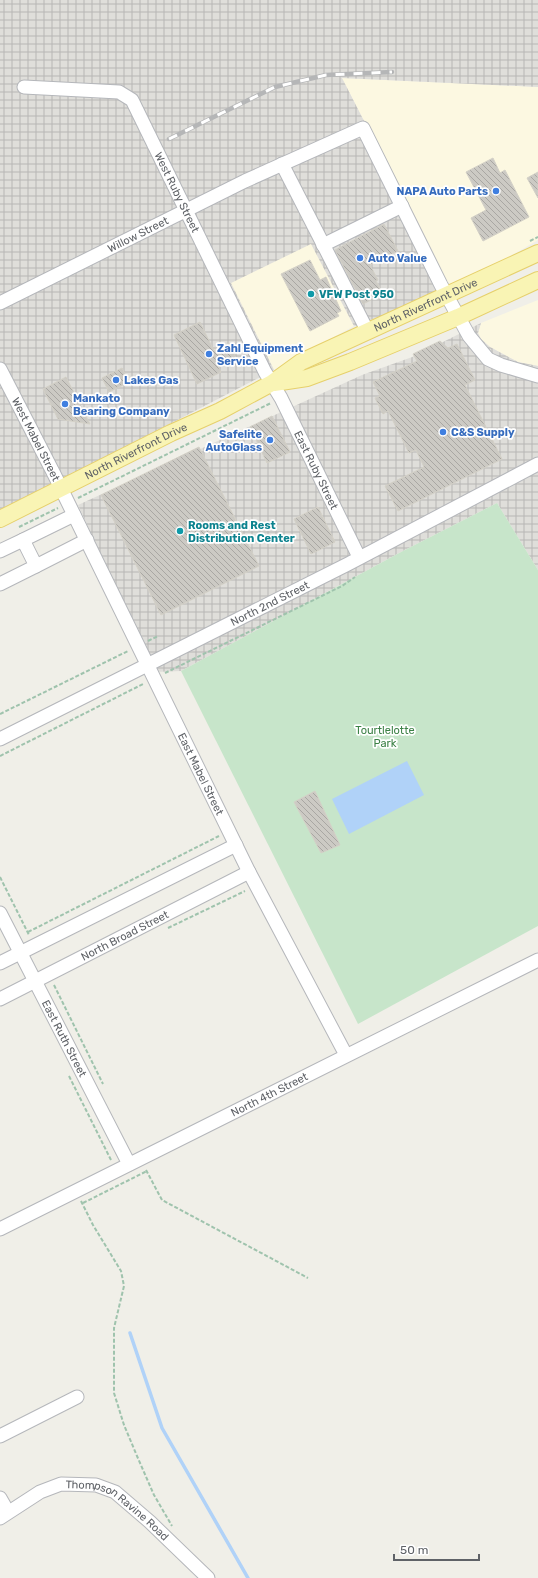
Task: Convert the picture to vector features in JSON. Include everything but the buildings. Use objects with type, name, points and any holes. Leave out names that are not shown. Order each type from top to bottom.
[{"type":"main road","name":"North Riverfront Drive","points":[[0,519],[64,496],[171,433],[220,411],[272,383],[302,362],[538,253]]},
{"type":"main road","name":"North Riverfront Drive","points":[[272,383],[307,378],[458,317],[538,280]]},
{"type":"street","name":"West Ruby Street","points":[[24,87],[119,92],[132,100],[272,383]]},
{"type":"street","name":"Willow Street","points":[[0,304],[282,164],[363,128],[402,206]]},
{"type":"street","points":[[282,164],[368,332]]},
{"type":"street","points":[[323,245],[402,206],[458,317],[478,348],[488,359],[501,365],[538,376]]},
{"type":"street","name":"West Mabel Street","points":[[0,369],[64,496]]},
{"type":"street","name":"East Ruby Street","points":[[272,383],[281,398],[359,558]]},
{"type":"street","name":"North 2nd Street","points":[[0,739],[359,558],[538,464]]},
{"type":"street","name":"East Mabel Street","points":[[64,496],[236,845],[346,1055]]},
{"type":"street","points":[[0,550],[74,516]]},
{"type":"street","points":[[23,540],[36,566]]},
{"type":"street","points":[[0,584],[87,540]]},
{"type":"street","points":[[0,963],[236,845]]},
{"type":"street","name":"North Broad Street","points":[[0,999],[250,872]]},
{"type":"street","name":"East Ruth Street","points":[[0,913],[129,1164]]},
{"type":"street","name":"North 4th Street","points":[[0,1229],[538,960]]},
{"type":"street","points":[[0,1436],[77,1397]]},
{"type":"street","name":"Thompson Ravine Road","points":[[0,1498],[4,1515],[40,1492],[61,1484],[96,1485],[115,1492],[150,1522],[208,1578]]},
{"type":"path","points":[[14,530],[64,496],[281,398]]},
{"type":"path","points":[[0,756],[342,586],[355,577]]},
{"type":"path","points":[[0,714],[158,636]]},
{"type":"path","points":[[28,932],[230,831]]},
{"type":"path","points":[[0,877],[34,946]]},
{"type":"path","points":[[48,974],[105,1089]]},
{"type":"path","points":[[83,1203],[147,1171],[162,1200],[308,1278]]},
{"type":"path","points":[[77,1190],[93,1224],[121,1271],[124,1286],[114,1328],[114,1393],[124,1425],[154,1495],[173,1528]]},
{"type":"shaded area","points":[[0,0],[538,0],[538,87],[342,78],[451,291],[354,326],[311,244],[231,283],[274,370],[0,512]]},
{"type":"shaded area","points":[[342,78],[538,87],[538,240],[451,291]]},
{"type":"shaded area","points":[[311,243],[354,326],[274,370],[230,283]]},
{"type":"shaded area","points":[[538,300],[538,366],[518,362],[490,347],[481,339],[478,333],[481,323]]},
{"type":"shaded area","points":[[481,323],[478,333],[481,339],[490,347],[518,362],[538,366],[538,570],[497,503],[401,552],[181,671],[155,672],[78,505],[362,375],[415,356]]},
{"type":"green space","name":"Tourtlelotte Park","points":[[497,503],[538,570],[538,926],[358,1024],[181,671],[401,552]]},
{"type":"water","points":[[407,761],[424,795],[349,834],[332,799]]},
{"type":"waterway","points":[[130,1333],[162,1428],[248,1578]]},
{"type":"railway","points":[[169,139],[275,87],[326,75],[392,72]]},
{"type":"place","name":"NAPA Auto Parts","points":[[496,191]]},
{"type":"place","name":"Auto Value","points":[[360,258]]},
{"type":"place","name":"VFW Post 950","points":[[311,294]]},
{"type":"place","name":"Zahl Equipment Service","points":[[209,354]]},
{"type":"place","name":"Lakes Gas","points":[[116,380]]},
{"type":"place","name":"Mankato Bearing Company","points":[[65,404]]},
{"type":"place","name":"C&S Supply","points":[[443,432]]},
{"type":"place","name":"Safelite AutoGlass","points":[[270,440]]},
{"type":"place","name":"Rooms and Rest Distribution Center","points":[[180,531]]}]
